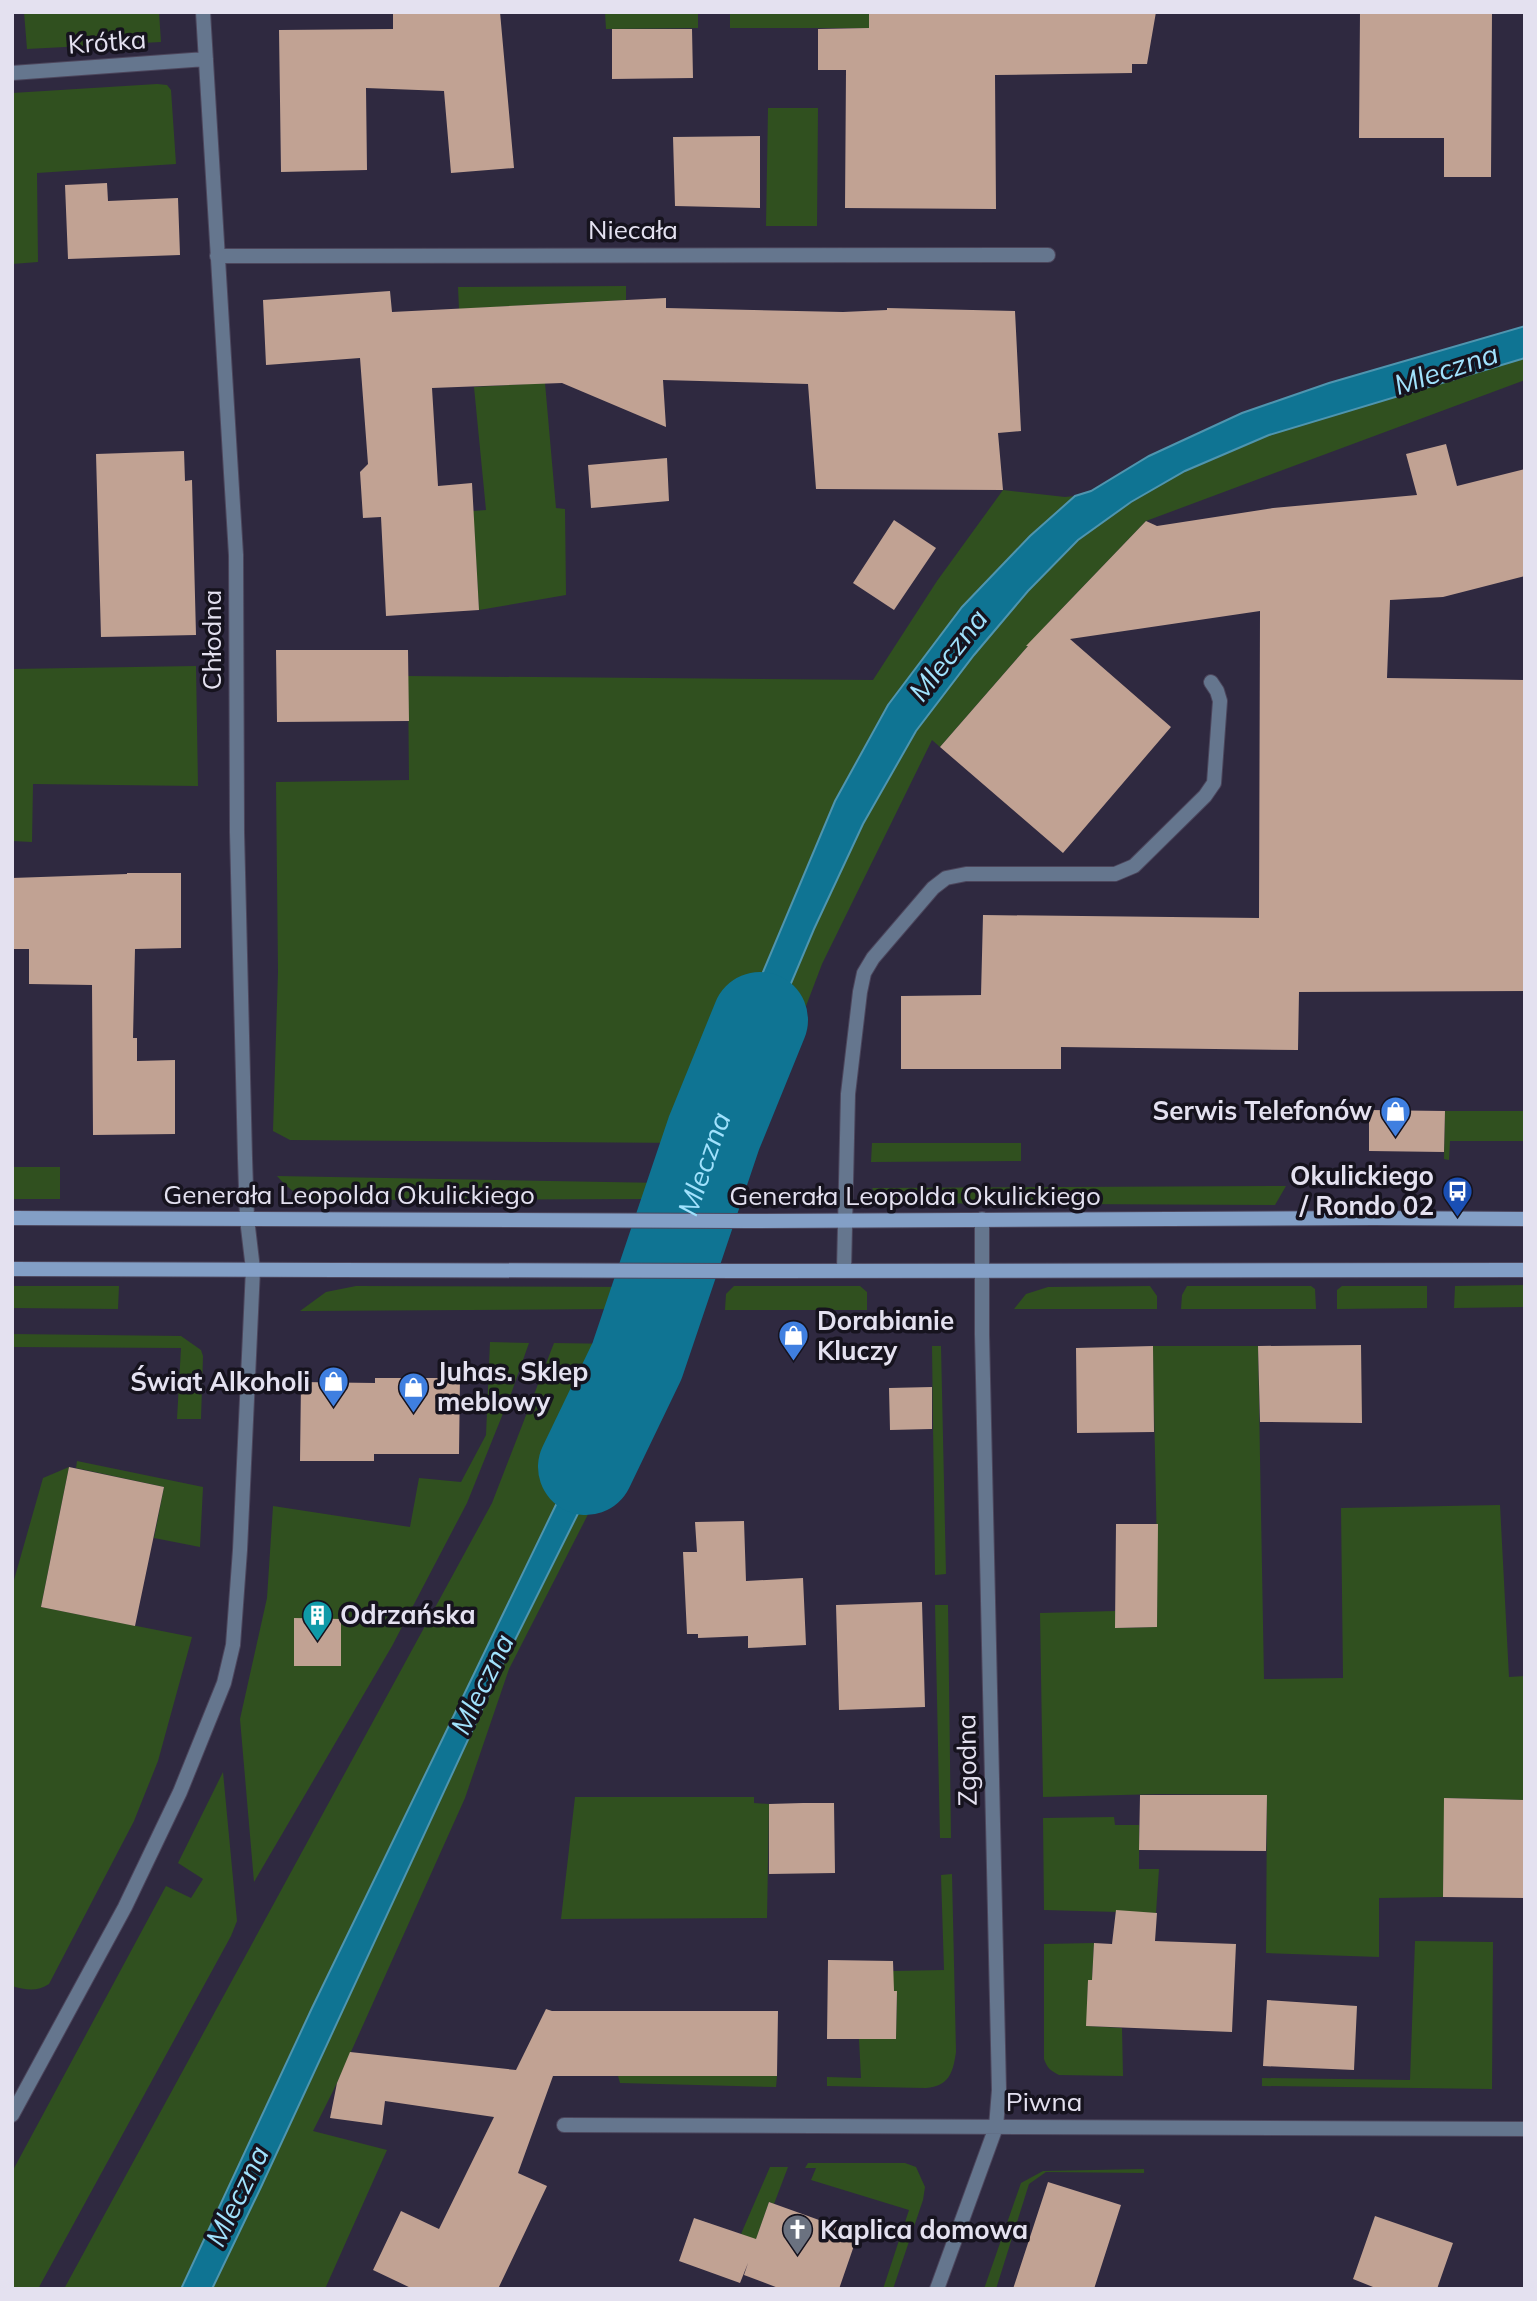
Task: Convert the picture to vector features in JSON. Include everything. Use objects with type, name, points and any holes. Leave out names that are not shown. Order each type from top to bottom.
[{"type":"main road","name":"Generała Leopolda Okulickiego","points":[[12,1218],[744,1222],[1525,1219]]},
{"type":"main road","points":[[12,1269],[1525,1270]]},
{"type":"street","name":"Chłodna","points":[[202,12],[229,404],[236,555],[237,832],[247,1219],[253,1269]]},
{"type":"street","name":"Krótka","points":[[12,73],[206,60]]},
{"type":"street","name":"Niecała","points":[[217,256],[1048,255]]},
{"type":"street","points":[[844,1270],[848,1094],[860,992],[864,973],[873,958],[933,888],[946,878],[966,874],[1115,874],[1133,866],[1205,796],[1214,783],[1220,701],[1211,682]]},
{"type":"street","name":"Zgodna","points":[[937,2289],[996,2127],[998,2076],[982,1219]]},
{"type":"street","points":[[12,2115],[147,1861],[180,1792],[224,1683],[233,1645],[240,1550],[253,1269]]},
{"type":"street","name":"Piwna","points":[[564,2124],[1525,2129]]},
{"type":"green space","points":[[24,12],[159,12],[161,42],[27,49]]},
{"type":"green space","points":[[605,12],[698,12],[698,28],[606,29]]},
{"type":"green space","points":[[730,12],[869,12],[869,28],[730,28]]},
{"type":"green space","points":[[167,85],[171,90],[176,164],[37,173],[38,262],[12,264],[12,93]]},
{"type":"green space","points":[[768,108],[818,108],[817,226],[766,226]]},
{"type":"green space","points":[[626,286],[626,300],[459,309],[458,287]]},
{"type":"green space","points":[[1525,358],[1525,380],[1146,521],[1049,622],[940,747],[932,740],[822,964],[754,1143],[724,1142],[814,929],[863,824],[916,731],[974,655],[1028,591],[1078,540],[1131,502],[1185,471],[1269,435]]},
{"type":"green space","points":[[545,383],[556,508],[565,509],[566,595],[479,610],[473,511],[486,510],[474,387]]},
{"type":"green space","points":[[1003,490],[1075,496],[1030,536],[962,607],[888,705],[835,801],[691,1143],[290,1140],[273,1131],[278,972],[276,782],[409,780],[408,676],[873,680],[937,581]]},
{"type":"green space","points":[[196,666],[198,786],[33,784],[32,842],[12,841],[12,669]]},
{"type":"green space","points":[[1445,1111],[1525,1111],[1525,1141],[1450,1141],[1449,1160],[1444,1159]]},
{"type":"green space","points":[[872,1143],[1021,1143],[1021,1161],[871,1162]]},
{"type":"green space","points":[[12,1167],[60,1167],[60,1199],[12,1199]]},
{"type":"green space","points":[[277,1176],[664,1183],[654,1199],[322,1200],[321,1203],[297,1194]]},
{"type":"green space","points":[[1286,1186],[1275,1205],[882,1203],[872,1188]]},
{"type":"green space","points":[[1525,1285],[1525,1307],[1454,1308],[1455,1286]]},
{"type":"green space","points":[[12,1286],[119,1286],[118,1309],[12,1308]]},
{"type":"green space","points":[[356,1286],[631,1287],[615,1309],[300,1311],[326,1292]]},
{"type":"green space","points":[[734,1286],[860,1286],[867,1292],[867,1310],[725,1310],[726,1294]]},
{"type":"green space","points":[[1150,1286],[1157,1296],[1157,1309],[1014,1309],[1026,1294],[1048,1287]]},
{"type":"green space","points":[[1187,1286],[1311,1286],[1315,1289],[1316,1309],[1181,1309],[1182,1295]]},
{"type":"green space","points":[[1342,1286],[1427,1286],[1427,1308],[1337,1309],[1337,1290]]},
{"type":"green space","points":[[12,1334],[181,1336],[201,1350],[203,1356],[201,1419],[177,1419],[181,1348],[12,1347]]},
{"type":"green space","points":[[490,1342],[529,1343],[467,1503],[392,1646],[254,1882],[240,1719],[267,1598],[273,1506],[410,1527],[419,1478],[461,1482],[486,1435]]},
{"type":"green space","points":[[554,1343],[619,1344],[620,1360],[615,1383],[312,2008],[181,2289],[64,2289],[492,1503]]},
{"type":"green space","points":[[675,1344],[509,1669],[465,1798],[313,2131],[387,2150],[325,2289],[212,2289],[503,1664],[662,1345]]},
{"type":"green space","points":[[932,1346],[941,1346],[946,1574],[935,1575]]},
{"type":"green space","points":[[1153,1346],[1258,1346],[1264,1679],[1343,1678],[1341,1508],[1500,1505],[1509,1677],[1525,1676],[1525,1800],[1445,1798],[1443,1897],[1379,1898],[1379,1957],[1266,1953],[1267,1795],[1043,1797],[1040,1613],[1115,1611],[1116,1628],[1157,1627]]},
{"type":"green space","points":[[77,1461],[203,1487],[200,1547],[154,1538],[164,1487],[76,1468]]},
{"type":"green space","points":[[69,1467],[41,1607],[192,1637],[158,1761],[134,1821],[49,1984],[27,1989],[12,1986],[12,1587],[43,1478]]},
{"type":"green space","points":[[935,1605],[948,1605],[951,1838],[940,1838]]},
{"type":"green space","points":[[223,1772],[237,1921],[231,1936],[38,2289],[12,2289],[12,2172],[166,1886],[191,1898],[203,1879],[178,1863]]},
{"type":"green space","points":[[575,1797],[754,1797],[754,1803],[769,1804],[767,1918],[561,1919]]},
{"type":"green space","points":[[1114,1817],[1115,1825],[1139,1825],[1139,1869],[1159,1869],[1156,1913],[1044,1910],[1043,1818]]},
{"type":"green space","points":[[952,1874],[956,2052],[948,2077],[934,2087],[926,2088],[827,2086],[827,2077],[861,2078],[859,2039],[896,2038],[897,1992],[893,1991],[893,1971],[944,1970],[941,1875]]},
{"type":"green space","points":[[1415,1941],[1493,1942],[1492,2089],[1262,2086],[1262,2078],[1410,2080]]},
{"type":"green space","points":[[1094,1943],[1092,1980],[1088,1980],[1087,2026],[1122,2028],[1123,2076],[1059,2075],[1046,2065],[1044,2059],[1044,1944]]},
{"type":"green space","points":[[618,2076],[777,2076],[776,2087],[620,2083]]},
{"type":"green space","points":[[808,2163],[905,2163],[916,2167],[925,2187],[923,2200],[893,2289],[883,2289],[909,2210],[811,2180],[816,2168],[805,2168]]},
{"type":"green space","points":[[770,2167],[788,2167],[774,2204],[769,2202],[756,2240],[741,2234]]},
{"type":"green space","points":[[1144,2169],[1144,2173],[1046,2172],[1029,2184],[996,2289],[984,2289],[1021,2183],[1043,2171]]},
{"type":"water","points":[[1525,326],[1525,358],[1269,435],[1185,471],[1131,502],[1078,540],[1028,591],[974,655],[916,731],[863,824],[814,929],[724,1142],[691,1143],[835,801],[888,705],[962,607],[1030,536],[1075,496],[1091,491],[1149,456],[1242,413],[1329,383]]},
{"type":"water","points":[[619,1344],[662,1345],[503,1664],[212,2289],[181,2289],[312,2008],[615,1383],[620,1360]]},
{"type":"building","points":[[393,12],[500,12],[514,168],[451,173],[444,91],[366,88],[367,170],[281,172],[279,30],[393,29]]},
{"type":"building","points":[[869,12],[1156,12],[1147,64],[1132,64],[1132,73],[995,75],[996,209],[845,208],[846,70],[818,70],[818,29],[869,28]]},
{"type":"building","points":[[1360,12],[1492,12],[1491,177],[1444,177],[1444,138],[1359,138]]},
{"type":"building","points":[[612,29],[692,29],[693,78],[612,79]]},
{"type":"building","points":[[760,136],[760,208],[675,206],[673,137]]},
{"type":"building","points":[[107,183],[108,201],[178,198],[180,255],[68,259],[65,185]]},
{"type":"building","points":[[390,291],[392,312],[666,298],[666,308],[843,312],[887,308],[1015,311],[1021,431],[998,433],[1003,490],[816,489],[808,384],[663,380],[666,427],[562,383],[432,388],[438,486],[472,483],[479,610],[386,616],[381,517],[363,518],[360,472],[368,464],[360,358],[266,365],[263,300]]},
{"type":"building","points":[[1446,444],[1457,486],[1525,469],[1525,576],[1443,597],[1390,600],[1387,678],[1525,680],[1525,991],[1299,992],[1298,1050],[1061,1047],[1061,1069],[901,1069],[901,996],[981,995],[983,915],[1259,918],[1260,611],[1070,639],[1171,727],[1063,853],[940,747],[1026,646],[1146,521],[1157,526],[1273,508],[1417,495],[1406,454]]},
{"type":"building","points":[[184,451],[185,481],[192,480],[196,635],[101,637],[96,454]]},
{"type":"building","points":[[667,458],[669,501],[591,508],[588,465]]},
{"type":"building","points":[[894,520],[936,548],[894,610],[853,583]]},
{"type":"building","points":[[276,650],[408,650],[409,721],[277,722]]},
{"type":"building","points":[[181,873],[181,948],[135,949],[133,1038],[137,1038],[137,1061],[175,1060],[175,1134],[93,1135],[92,985],[29,984],[29,949],[12,949],[12,878]]},
{"type":"building","points":[[1369,1110],[1445,1111],[1444,1152],[1369,1151]]},
{"type":"building","points":[[1361,1345],[1362,1423],[1260,1422],[1258,1346]]},
{"type":"building","points":[[1153,1346],[1154,1432],[1077,1433],[1076,1348]]},
{"type":"building","points":[[375,1378],[460,1378],[459,1454],[374,1454],[374,1461],[300,1461],[301,1382],[375,1383]]},
{"type":"building","points":[[932,1387],[932,1429],[890,1430],[889,1388]]},
{"type":"building","points":[[69,1467],[164,1487],[135,1626],[41,1607]]},
{"type":"building","points":[[744,1521],[746,1581],[803,1578],[806,1645],[748,1648],[748,1636],[698,1638],[698,1634],[687,1634],[683,1552],[697,1552],[695,1522]]},
{"type":"building","points":[[1116,1524],[1158,1524],[1157,1627],[1115,1628]]},
{"type":"building","points":[[922,1602],[925,1707],[839,1710],[836,1605]]},
{"type":"building","name":"Odrzańska","points":[[294,1618],[341,1619],[341,1666],[294,1666]]},
{"type":"building","points":[[1140,1795],[1267,1795],[1266,1851],[1139,1850]]},
{"type":"building","points":[[1444,1798],[1525,1800],[1525,1898],[1443,1897]]},
{"type":"building","points":[[834,1803],[835,1873],[769,1874],[769,1804]]},
{"type":"building","points":[[1116,1910],[1157,1913],[1155,1941],[1236,1944],[1232,2032],[1086,2026],[1088,1980],[1092,1980],[1094,1943],[1112,1944]]},
{"type":"building","points":[[828,1960],[893,1961],[894,1991],[897,1991],[896,2039],[827,2039]]},
{"type":"building","points":[[1267,2000],[1357,2006],[1354,2070],[1263,2066]]},
{"type":"building","points":[[546,2009],[778,2011],[777,2076],[553,2076],[518,2173],[547,2186],[498,2289],[413,2289],[373,2270],[401,2211],[439,2229],[494,2117],[385,2101],[382,2125],[330,2118],[337,2083],[350,2052],[516,2070]]},
{"type":"building","points":[[1048,2182],[1121,2205],[1094,2289],[1013,2289]]},
{"type":"building","points":[[769,2202],[858,2234],[839,2289],[781,2289],[744,2275],[748,2263],[740,2283],[679,2261],[694,2218],[756,2239]]},
{"type":"building","points":[[1375,2216],[1453,2243],[1437,2289],[1378,2289],[1353,2279]]},
{"type":"waterway","name":"Mleczna","points":[[586,1467],[637,1361],[714,1133],[760,1020]]},
{"type":"place","name":"Serwis Telefonów","points":[[1395,1138]]},
{"type":"place","name":"Okulickiego / Rondo 02","points":[[1457,1218]]},
{"type":"place","name":"Dorabianie Kluczy","points":[[794,1363]]},
{"type":"place","name":"Świat Alkoholi","points":[[333,1409]]},
{"type":"place","name":"Juhas. Sklep meblowy","points":[[414,1414]]},
{"type":"place","name":"Odrzańska","points":[[317,1642]]},
{"type":"place","name":"Kaplica domowa","points":[[797,2257]]}]
